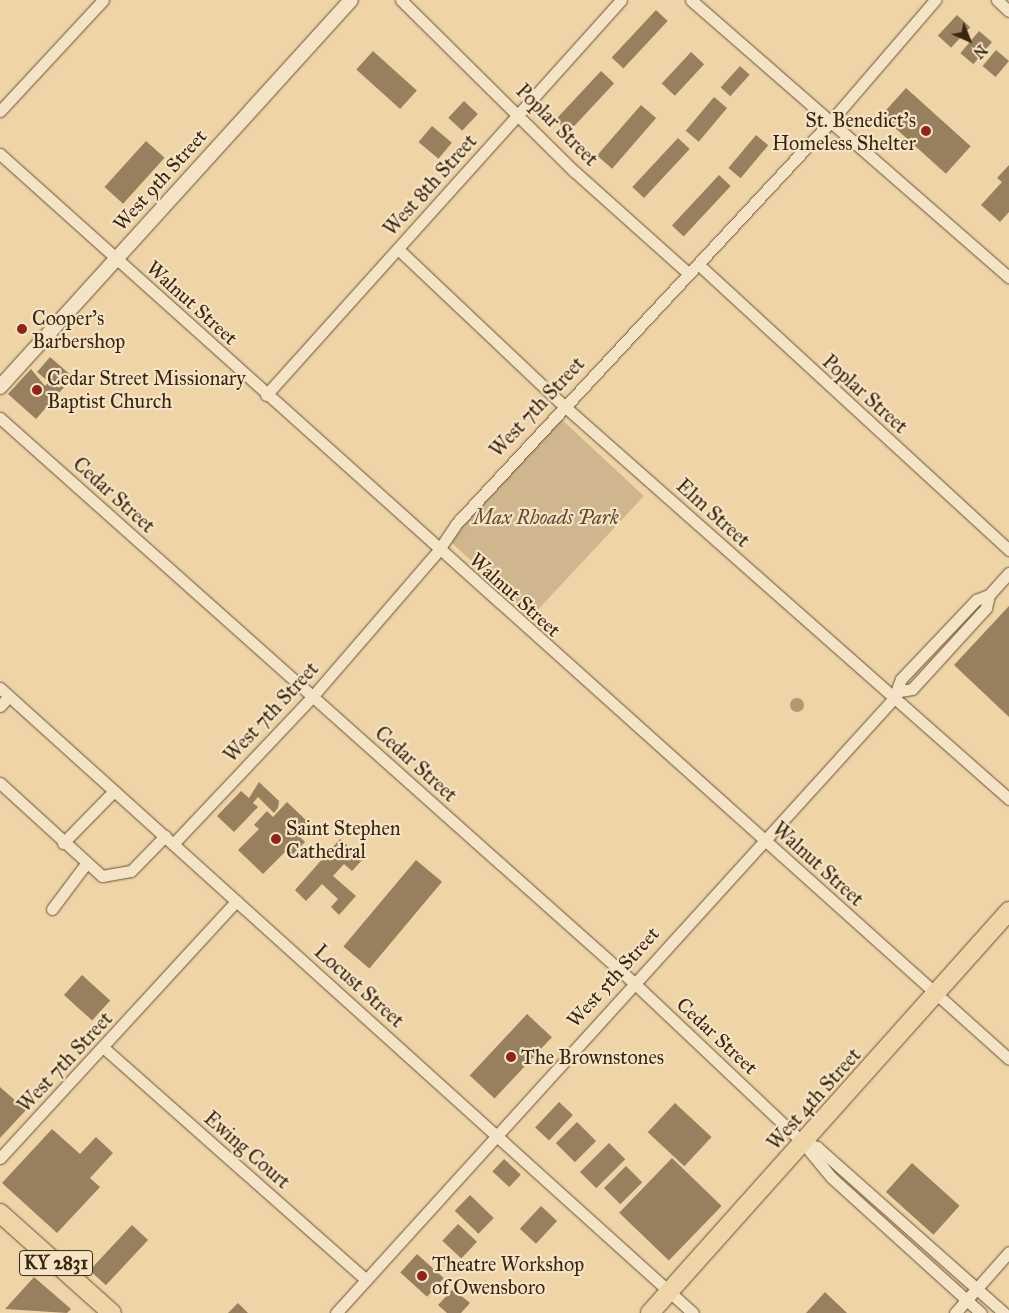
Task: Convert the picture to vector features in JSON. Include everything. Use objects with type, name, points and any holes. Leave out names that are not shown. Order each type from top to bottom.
[{"type":"main road","name":"West 4th Street","points":[[650,1313],[1009,911]]},
{"type":"main road","name":"KY 2831","points":[[0,1213],[112,1313]]},
{"type":"street","points":[[0,111],[102,0]]},
{"type":"street","name":"West 9th Street","points":[[0,387],[350,0]]},
{"type":"street","name":"Poplar Street","points":[[401,0],[689,274]]},
{"type":"street","name":"West 8th Street","points":[[266,395],[621,0]]},
{"type":"street","points":[[691,0],[1009,277]]},
{"type":"street","name":"West 7th Street","points":[[0,784],[85,865],[102,876],[123,875],[169,840],[312,698],[438,551],[456,524],[563,405],[689,274],[831,121],[935,0]]},
{"type":"street","points":[[997,0],[1009,11]]},
{"type":"street","name":"Walnut Street","points":[[0,154],[438,551],[1009,1060]]},
{"type":"street","name":"Elm Street","points":[[398,249],[563,405],[897,695],[1009,800]]},
{"type":"street","name":"Poplar Street","points":[[698,264],[1009,550]]},
{"type":"street","name":"Cedar Street","points":[[0,418],[312,698],[633,982],[803,1143],[832,1178],[982,1313]]},
{"type":"street","name":"West 5th Street","points":[[336,1313],[762,839],[897,695],[919,681],[986,608],[989,595],[1009,573]]},
{"type":"street","name":"Locust Street","points":[[0,688],[693,1313]]},
{"type":"street","points":[[0,706],[9,696]]},
{"type":"street","points":[[63,843],[114,790]]},
{"type":"street","points":[[52,909],[85,865]]},
{"type":"street","name":"West 7th Street","points":[[0,1158],[104,1048],[236,901]]},
{"type":"street","name":"Ewing Court","points":[[104,1048],[366,1280]]},
{"type":"street","name":"Cedar Street","points":[[803,1143],[817,1147],[1004,1313]]},
{"type":"street","points":[[955,1313],[1009,1252]]},
{"type":"green space","name":"Max Rhoads Park","points":[[559,417],[644,496],[531,617],[446,538]]},
{"type":"shaded area","points":[[794,698],[800,698],[804,705],[800,712],[794,712],[790,708],[790,702]]},
{"type":"building","points":[[656,10],[668,21],[623,68],[612,58]]},
{"type":"building","points":[[957,15],[970,27],[951,48],[938,35]]},
{"type":"building","points":[[979,31],[992,42],[973,64],[960,53]]},
{"type":"building","points":[[996,50],[1009,61],[996,77],[983,66]]},
{"type":"building","points":[[373,51],[417,90],[400,109],[356,70]]},
{"type":"building","points":[[691,52],[704,64],[675,96],[662,83]]},
{"type":"building","points":[[740,66],[750,75],[730,96],[721,88]]},
{"type":"building","points":[[601,71],[614,83],[568,132],[555,120]]},
{"type":"building","name":"St. Benedict's Homeless Shelter","points":[[906,88],[971,146],[946,174],[881,115]]},
{"type":"building","points":[[714,97],[727,108],[699,142],[686,131]]},
{"type":"building","points":[[464,101],[478,114],[462,131],[448,118]]},
{"type":"building","points":[[641,105],[656,118],[612,169],[597,156]]},
{"type":"building","points":[[432,126],[452,143],[438,159],[419,142]]},
{"type":"building","points":[[756,135],[768,145],[741,178],[728,168]]},
{"type":"building","points":[[678,138],[690,149],[644,198],[632,187]]},
{"type":"building","points":[[146,141],[165,158],[123,204],[105,187]]},
{"type":"building","points":[[1009,165],[1009,212],[1000,222],[981,205],[1002,182],[997,178]]},
{"type":"building","points":[[719,175],[731,186],[684,236],[672,225]]},
{"type":"building","name":"Cedar Street Missionary Baptist Church","points":[[50,357],[73,377],[36,419],[8,394],[31,369],[45,386],[49,382],[37,372]]},
{"type":"building","points":[[1009,606],[1009,717],[954,665]]},
{"type":"building","points":[[259,782],[279,801],[278,808],[274,813],[258,797],[253,803],[258,807],[234,832],[217,816],[241,791],[249,798]]},
{"type":"building","name":"Saint Stephen Cathedral","points":[[287,802],[310,824],[299,836],[305,842],[290,857],[285,852],[263,874],[238,850],[259,829],[254,825],[267,811],[273,817]]},
{"type":"building","points":[[340,839],[363,859],[352,871],[344,864],[333,876],[356,896],[339,915],[331,907],[338,899],[322,884],[306,901],[295,890]]},
{"type":"building","points":[[416,860],[442,882],[369,968],[343,947]]},
{"type":"building","points":[[82,975],[110,1000],[92,1020],[64,995]]},
{"type":"building","name":"The Brownstones","points":[[527,1014],[552,1037],[495,1099],[470,1075]]},
{"type":"building","points":[[0,1087],[26,1110],[0,1138]]},
{"type":"building","points":[[559,1102],[573,1115],[549,1141],[535,1128]]},
{"type":"building","points":[[675,1103],[712,1137],[684,1166],[648,1132]]},
{"type":"building","points":[[577,1122],[596,1141],[575,1162],[556,1143]]},
{"type":"building","points":[[52,1129],[80,1154],[96,1137],[113,1153],[90,1178],[100,1187],[57,1233],[2,1183]]},
{"type":"building","points":[[609,1143],[625,1159],[596,1188],[580,1172]]},
{"type":"building","points":[[672,1158],[722,1206],[669,1261],[619,1213]]},
{"type":"building","points":[[504,1159],[521,1175],[509,1187],[492,1171]]},
{"type":"building","points":[[912,1163],[960,1206],[933,1235],[886,1192]]},
{"type":"building","points":[[626,1166],[642,1182],[620,1204],[604,1188]]},
{"type":"building","points":[[470,1195],[494,1218],[478,1234],[455,1211]]},
{"type":"building","points":[[541,1206],[557,1221],[536,1244],[520,1229]]},
{"type":"building","points":[[458,1224],[477,1242],[461,1259],[442,1241]]},
{"type":"building","points":[[132,1225],[148,1240],[106,1285],[90,1270]]},
{"type":"building","name":"Theatre Workshop of Owensboro","points":[[417,1254],[444,1278],[427,1297],[400,1273]]},
{"type":"building","points":[[34,1277],[71,1309],[67,1313],[5,1309]]},
{"type":"building","points":[[453,1289],[470,1303],[461,1313],[447,1313],[438,1305]]},
{"type":"building","points":[[825,1292],[847,1313],[806,1313]]},
{"type":"building","points":[[238,1303],[248,1313],[228,1313]]},
{"type":"place","name":"St. Benedict's Homeless Shelter","points":[[926,131]]},
{"type":"place","name":"Cooper's Barbershop","points":[[22,329]]},
{"type":"place","name":"Cedar Street Missionary Baptist Church","points":[[37,390]]},
{"type":"place","name":"Saint Stephen Cathedral","points":[[276,839]]},
{"type":"place","name":"The Brownstones","points":[[511,1057]]},
{"type":"place","name":"Theatre Workshop of Owensboro","points":[[422,1276]]}]
